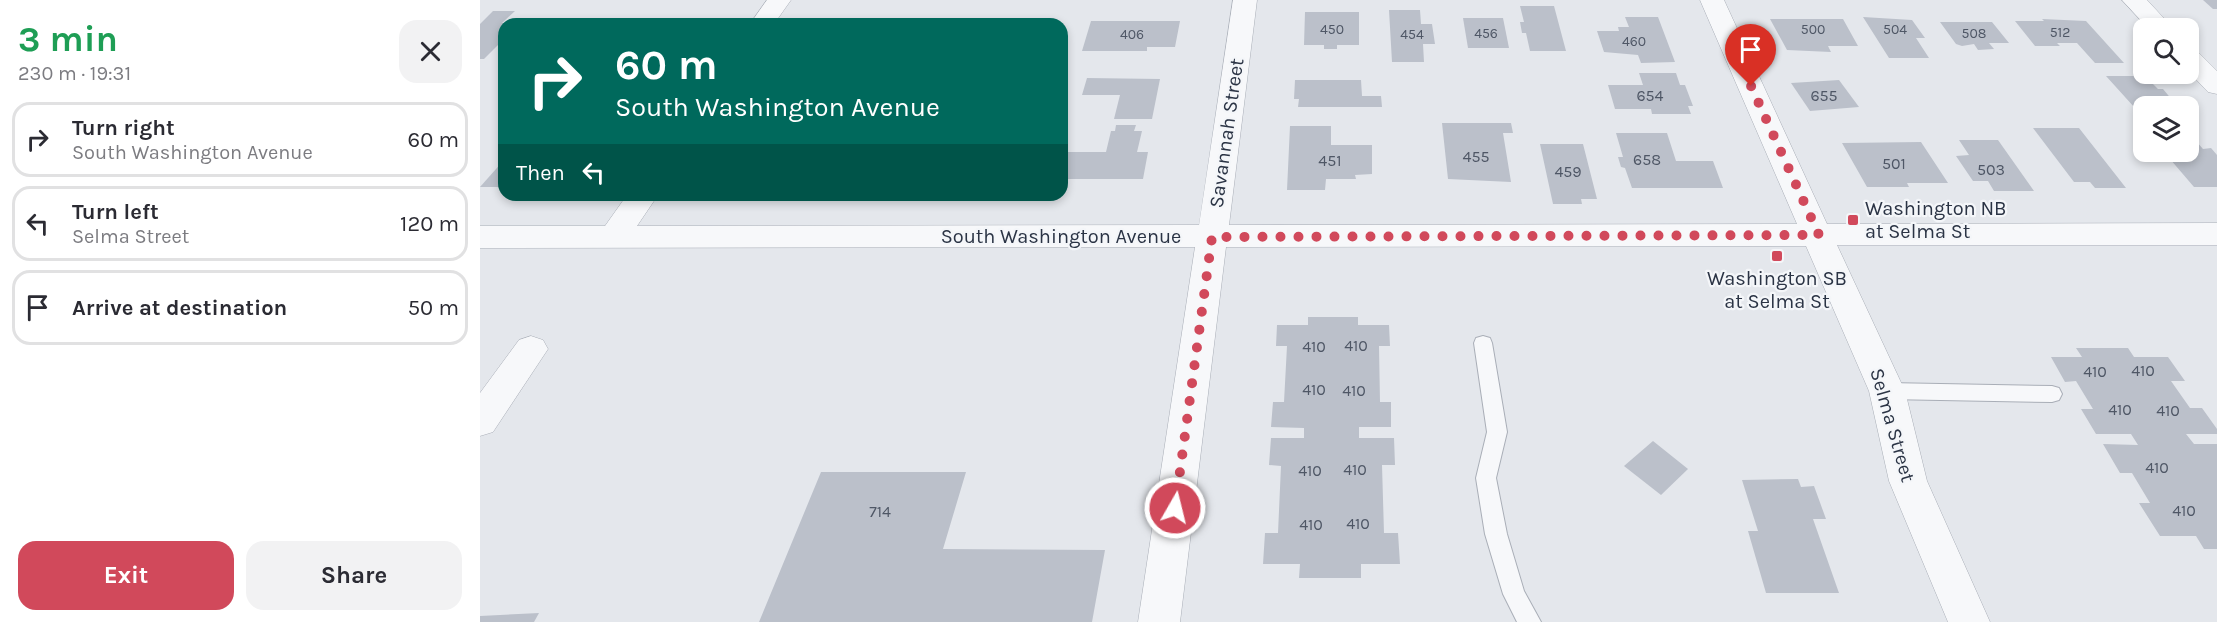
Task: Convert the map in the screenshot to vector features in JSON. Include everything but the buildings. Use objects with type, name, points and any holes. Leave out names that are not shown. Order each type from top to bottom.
[{"type":"street","points":[[766,18],[779,0]]},
{"type":"street","name":"Savannah Street","points":[[1159,622],[1245,0]]},
{"type":"street","name":"Selma Street","points":[[1712,0],[1887,391],[1908,481],[1969,622]]},
{"type":"street","points":[[2134,0],[2151,18]]},
{"type":"street","points":[[2199,67],[2217,86]]},
{"type":"street","points":[[613,237],[639,201]]},
{"type":"street","name":"South Washington Avenue","points":[[480,237],[2217,234]]},
{"type":"street","points":[[480,421],[531,349]]},
{"type":"lane","points":[[1483,343],[1497,432],[1485,478],[1496,534],[1514,594],[1529,622]]},
{"type":"lane","points":[[1887,391],[2052,394]]},
{"type":"place","name":"Washington NB at Selma St","points":[[1853,220]]},
{"type":"place","name":"Washington SB at Selma St","points":[[1777,256]]},
{"type":"route","points":[[1175,508],[1212,237],[1819,235],[1751,86]]}]
